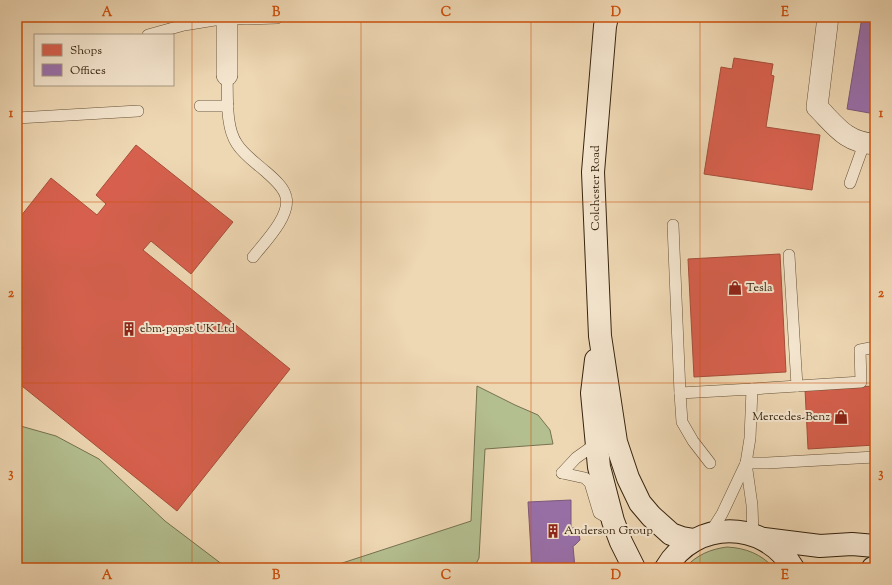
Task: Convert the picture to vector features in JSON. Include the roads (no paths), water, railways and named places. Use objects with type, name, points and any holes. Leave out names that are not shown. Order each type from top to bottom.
[{"type":"main road","name":"Colchester Road","points":[[607,17],[593,172],[600,336],[616,442],[635,494],[651,516],[671,534],[682,538],[702,537]]},
{"type":"main road","name":"Colchester Road","points":[[600,336],[592,393],[599,467],[613,521],[621,542],[634,568]]},
{"type":"main road","points":[[666,568],[676,553],[702,537],[730,531],[758,537],[820,546],[852,544],[875,546]]},
{"type":"main road","points":[[758,537],[780,551],[793,568]]},
{"type":"street","points":[[828,17],[817,107],[846,137],[869,144]]},
{"type":"street","points":[[227,18],[227,75]]},
{"type":"lane","points":[[148,34],[184,25],[227,18],[277,18]]},
{"type":"lane","points":[[227,75],[229,124],[236,143],[280,185],[286,197],[287,207],[274,231],[253,257]]},
{"type":"lane","points":[[200,106],[228,106]]},
{"type":"lane","points":[[17,118],[138,111]]},
{"type":"lane","points":[[850,183],[869,144]]},
{"type":"lane","points":[[673,225],[682,422],[710,463]]},
{"type":"lane","points":[[789,255],[797,386]]},
{"type":"lane","points":[[680,393],[861,382],[860,350],[875,347]]},
{"type":"lane","points":[[702,537],[722,514],[746,463],[750,438],[752,389]]},
{"type":"lane","points":[[597,440],[590,448],[576,458],[562,473],[585,478],[590,483],[599,513],[613,521]]},
{"type":"lane","points":[[746,463],[767,464],[875,457]]},
{"type":"lane","points":[[746,463],[758,537]]},
{"type":"place","name":"Tesla","points":[[735,288]]},
{"type":"place","name":"ebm-papst UK Ltd","points":[[129,329]]},
{"type":"place","name":"Mercedes-Benz","points":[[841,417]]},
{"type":"place","name":"Anderson Group","points":[[553,531]]}]
